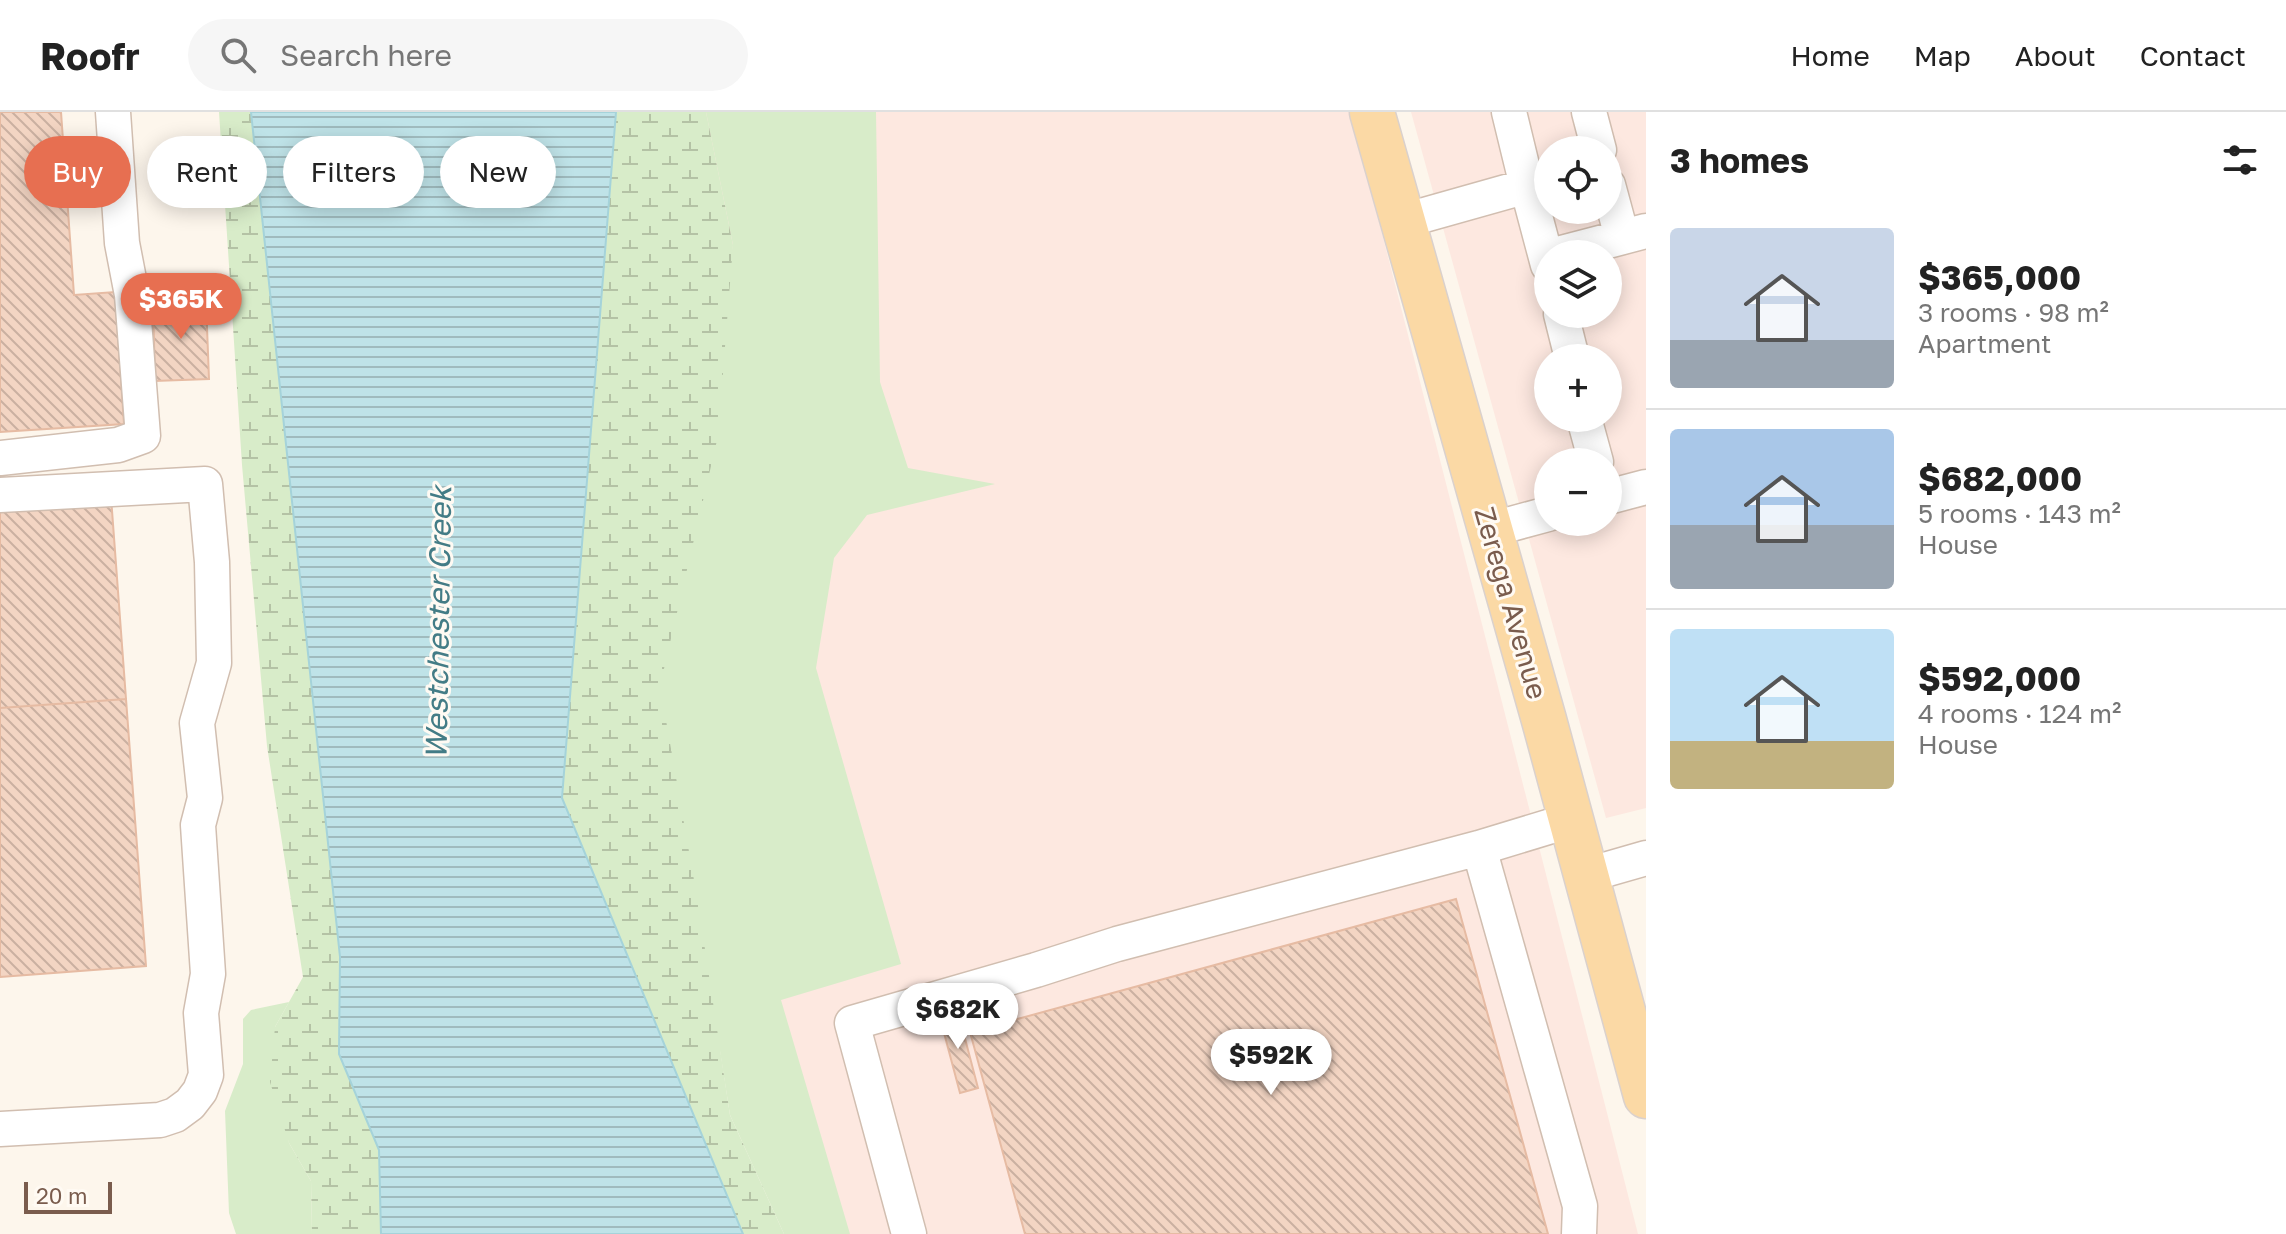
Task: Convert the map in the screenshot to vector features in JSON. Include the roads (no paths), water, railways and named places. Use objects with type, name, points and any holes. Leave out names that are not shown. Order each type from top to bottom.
[{"type":"main road","name":"Zerega Avenue","points":[[1372,112],[1587,875],[1646,1096]]},
{"type":"street","points":[[0,458],[118,445],[143,436],[132,295],[122,243],[113,112]]},
{"type":"street","points":[[1509,112],[1544,240]]},
{"type":"street","points":[[1589,112],[1595,136]]},
{"type":"street","points":[[1403,221],[1527,186]]},
{"type":"street","points":[[1613,240],[1634,234],[1622,211]]},
{"type":"street","points":[[0,495],[205,484],[212,562],[214,663],[197,723],[205,798],[198,825],[208,974],[201,1013],[206,1075],[200,1091],[190,1104],[175,1115],[160,1120],[0,1129]]},
{"type":"street","points":[[1622,493],[1646,487]]},
{"type":"street","points":[[1489,530],[1534,518]]},
{"type":"street","points":[[909,1234],[852,1023],[1117,944],[1479,848],[1571,820]]},
{"type":"street","points":[[1479,848],[1580,1206],[1579,1234]]},
{"type":"street","points":[[1587,875],[1646,858]]},
{"type":"water","name":"Westchester Creek","points":[[251,112],[616,112],[562,798],[743,1234],[381,1234],[379,1150],[339,1054],[340,957],[261,208],[267,208],[267,136],[254,136]]}]
